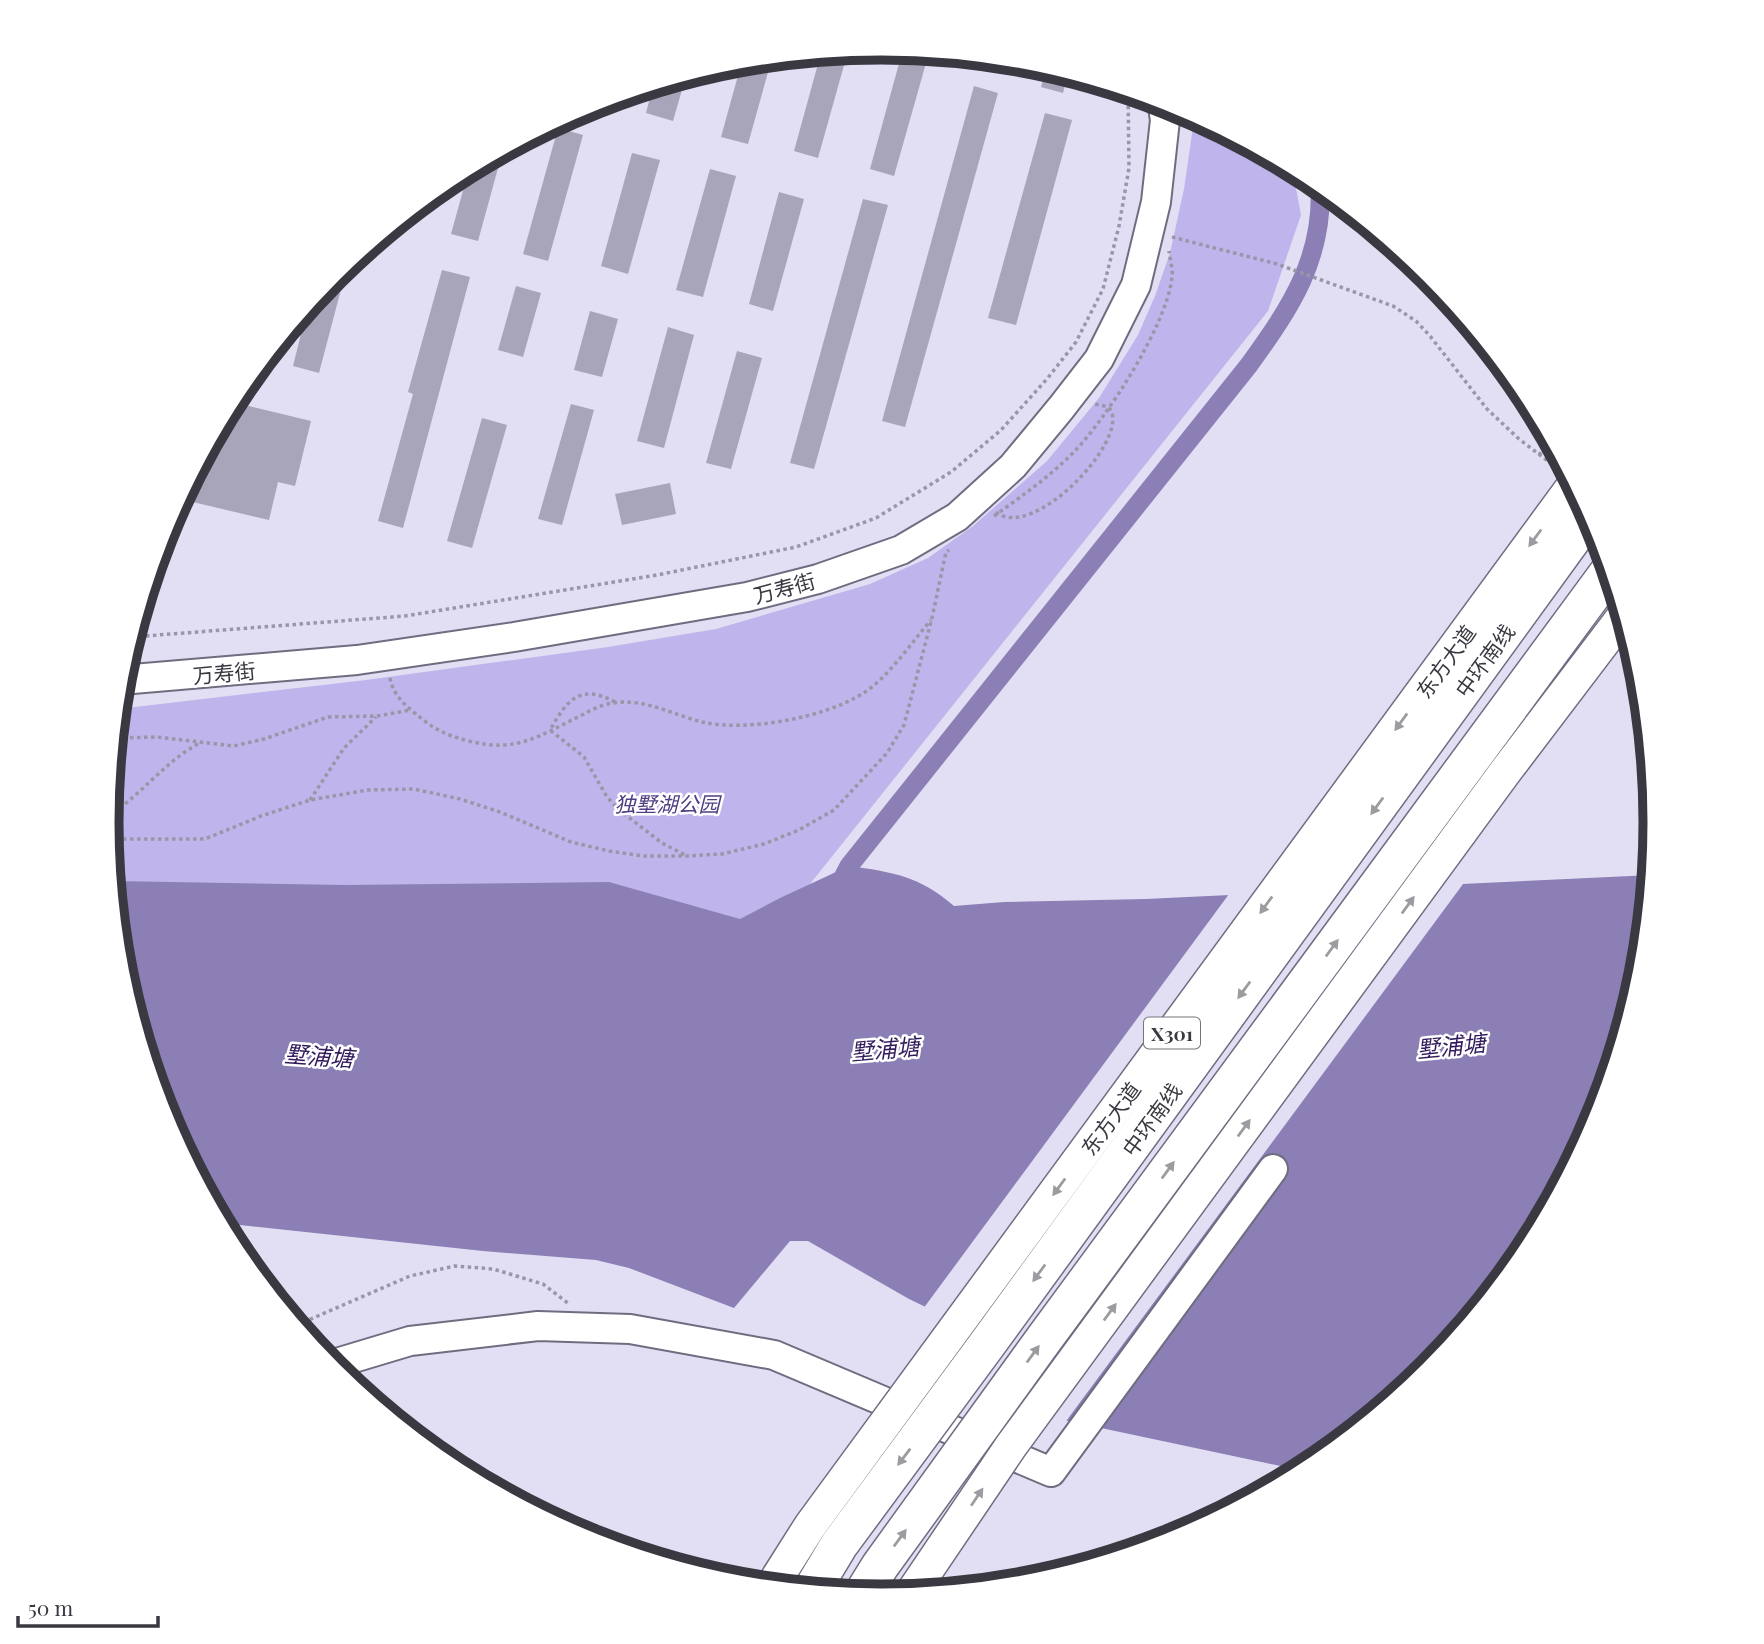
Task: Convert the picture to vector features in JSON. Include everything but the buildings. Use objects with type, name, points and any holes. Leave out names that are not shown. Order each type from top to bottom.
[{"type":"highway","name":"中环南线","points":[[816,1581],[847,1534],[1583,524]]},
{"type":"highway","points":[[869,1584],[1044,1339],[1604,578]]},
{"type":"main road","name":"东方大道","points":[[778,1577],[810,1526],[1566,485]]},
{"type":"main road","points":[[918,1583],[1011,1447],[1505,772],[1618,623]]},
{"type":"street","name":"万寿街","points":[[137,661],[495,626],[739,585],[814,565],[881,538],[918,519],[951,497],[1003,452],[1051,401],[1087,355],[1118,286],[1142,193],[1144,106]]},
{"type":"street","name":"万寿街","points":[[133,679],[387,655],[514,637],[747,597],[818,579],[901,550],[957,517],[1013,466],[1099,359],[1136,285],[1156,202],[1164,114]]},
{"type":"street","points":[[343,1361],[410,1341],[538,1326],[630,1329],[774,1354],[1051,1472],[1273,1169]]},
{"type":"path","points":[[142,636],[405,616],[657,575],[796,547],[876,518],[951,472],[1001,430],[1076,342],[1103,289],[1119,226],[1129,168],[1128,100]]},
{"type":"path","points":[[1166,235],[1277,264],[1393,306],[1416,321],[1487,409],[1557,469]]},
{"type":"path","points":[[988,522],[1041,483],[1075,451],[1108,407],[1155,329],[1167,299],[1172,276],[1168,248]]},
{"type":"path","points":[[1084,398],[1096,406],[1108,407]]},
{"type":"path","points":[[991,508],[1005,519],[1014,520],[1051,504],[1088,469],[1107,443],[1113,422],[1108,407]]},
{"type":"path","points":[[1539,454],[1545,446]]},
{"type":"path","points":[[120,839],[205,839],[310,800],[368,789],[414,789],[460,799],[583,845],[644,856],[722,854],[764,844],[799,830],[834,810],[887,754],[904,725],[946,552],[957,545]]},
{"type":"path","points":[[550,730],[561,711],[581,694],[594,693],[615,702],[643,704],[723,725],[799,717],[836,707],[864,693],[891,667],[932,618]]},
{"type":"path","points":[[387,655],[390,681],[398,698],[442,733],[485,746],[508,746],[528,742],[598,707],[615,702]]},
{"type":"path","points":[[124,738],[157,737],[234,746],[248,744],[328,717],[377,716],[411,710]]},
{"type":"path","points":[[310,800],[344,748],[377,716]]},
{"type":"path","points":[[550,730],[584,757],[607,797],[619,810],[652,836],[687,856]]},
{"type":"path","points":[[120,807],[143,790],[181,753],[200,743]]},
{"type":"path","points":[[306,1321],[410,1276],[455,1266],[493,1269],[543,1284],[576,1310]]},
{"type":"green space","name":"独墅湖公园","points":[[1193,127],[1219,138],[1295,181],[1301,215],[1268,311],[810,884],[784,937],[128,934],[119,822],[128,708],[366,680],[608,647],[716,629],[870,584],[928,558],[973,526],[1047,461],[1099,398],[1138,335],[1170,253],[1184,189]]},
{"type":"water","name":"墅浦塘","points":[[849,866],[905,877],[929,888],[954,906],[1643,875],[1630,971],[1619,1019],[1586,1114],[1542,1203],[1487,1286],[1421,1361],[1346,1427],[1287,1467],[1021,1411],[1090,1328],[1024,1277],[959,1323],[909,1299],[808,1241],[790,1241],[734,1308],[629,1268],[596,1260],[483,1251],[235,1224],[198,1159],[160,1067],[134,971],[122,881],[345,885],[609,882],[740,919]]},
{"type":"pier","points":[[1466,880],[1064,1424],[1020,1415],[1018,1409],[1086,1329],[1024,1281],[959,1326],[923,1309],[1232,890]]},
{"type":"waterway","points":[[837,889],[849,866],[1264,344],[1302,280],[1316,235],[1320,198]]}]
